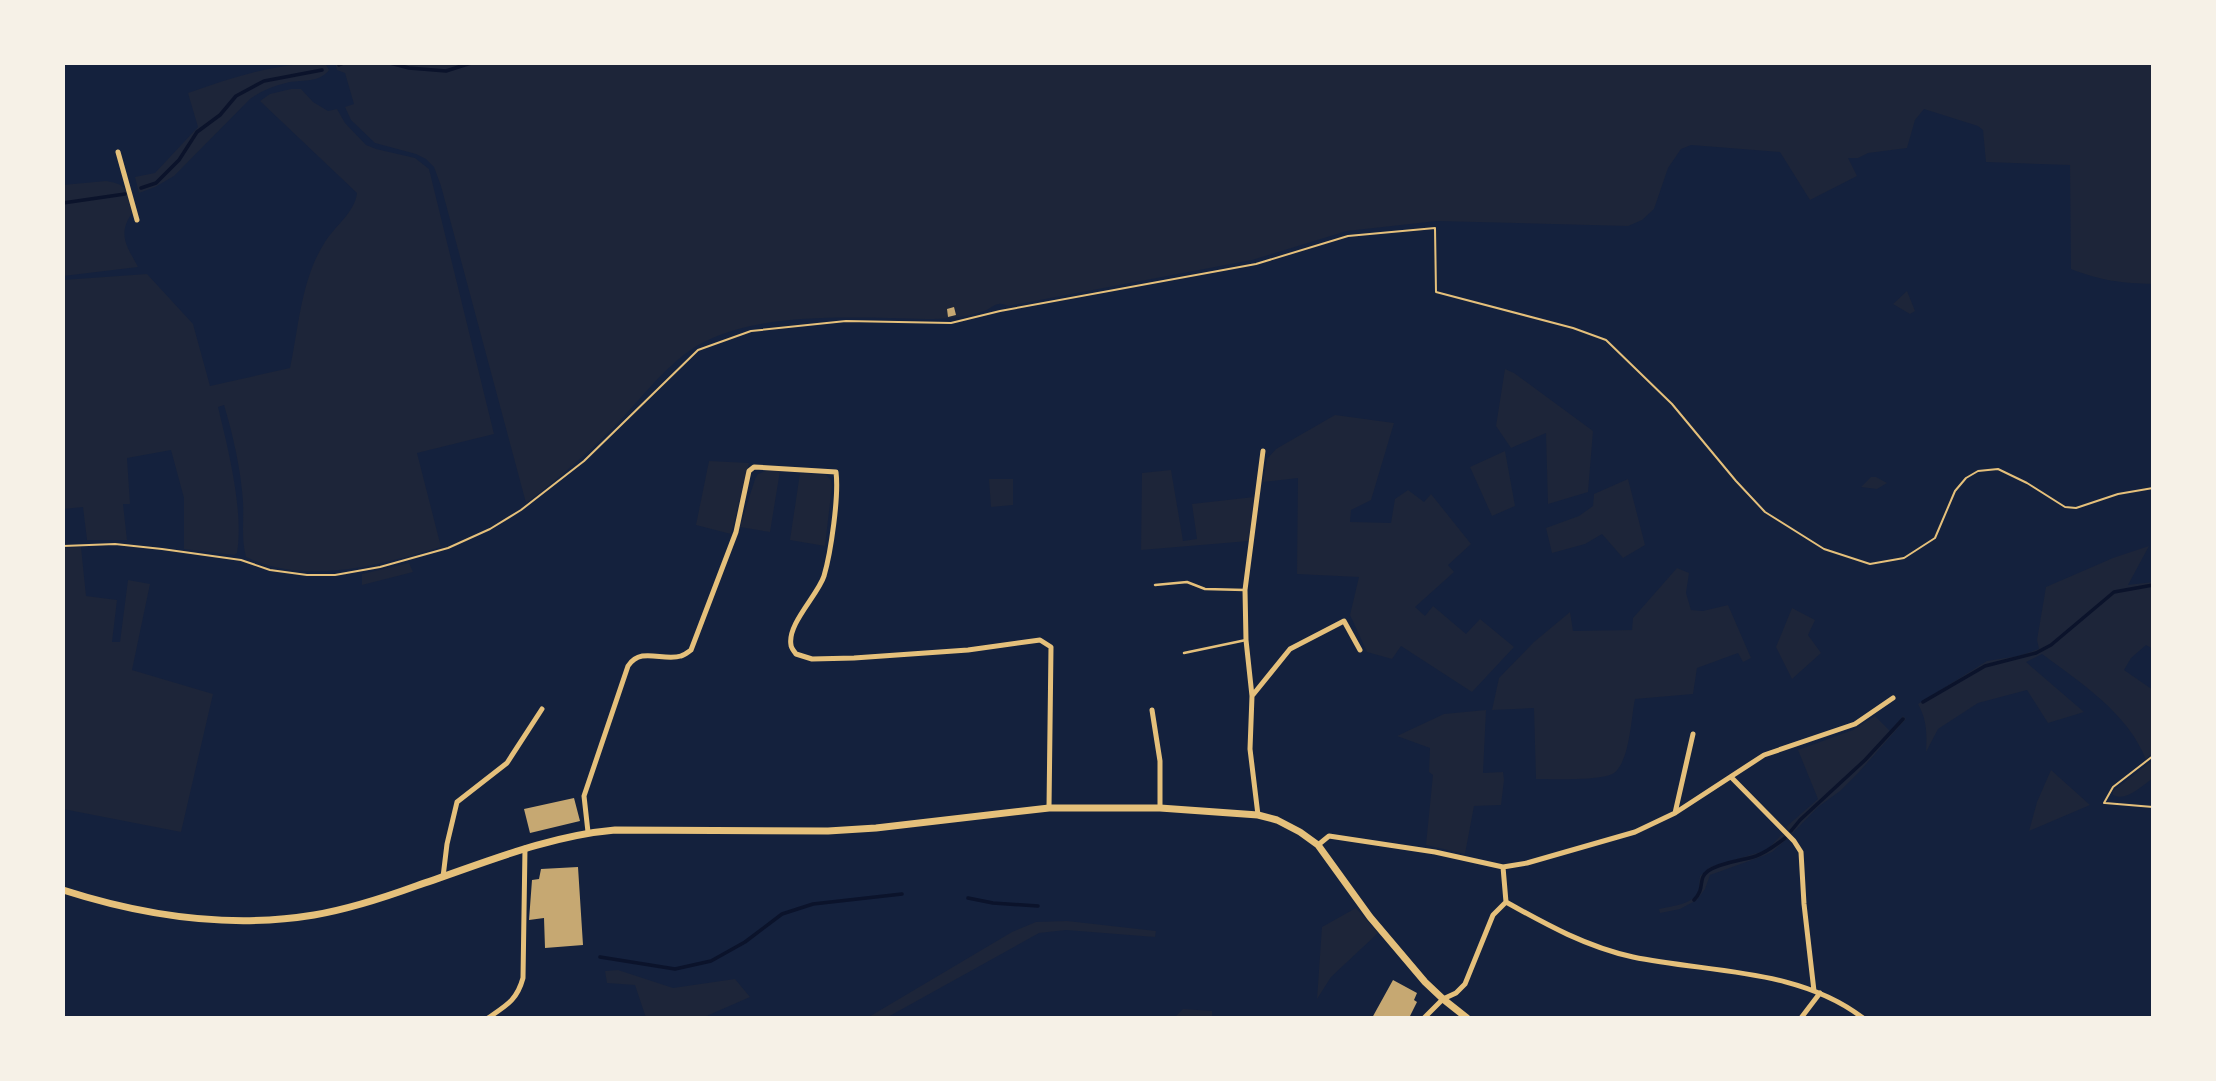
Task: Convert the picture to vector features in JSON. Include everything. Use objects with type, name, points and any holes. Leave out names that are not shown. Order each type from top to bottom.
[{"type":"street","points":[[118,152],[136,219]]},
{"type":"street","points":[[1258,815],[1250,749],[1252,696],[1245,640],[1245,590],[1264,451]]},
{"type":"street","points":[[588,832],[584,796],[628,666],[633,658],[644,655],[680,656],[691,650],[736,532],[750,471],[754,467],[836,472],[833,520],[824,576],[793,632],[791,645],[796,654],[812,659],[854,658],[968,650],[1040,640],[1051,648],[1049,808]]},
{"type":"street","points":[[1252,696],[1290,649],[1345,621],[1360,650]]},
{"type":"street","points":[[1318,845],[1328,836],[1435,852],[1503,867],[1527,863],[1635,832],[1675,813],[1764,755],[1855,724],[1893,698]]},
{"type":"street","points":[[443,877],[447,844],[457,802],[507,763],[542,709]]},
{"type":"street","points":[[1152,710],[1160,761],[1160,808]]},
{"type":"street","points":[[1675,813],[1693,734]]},
{"type":"street","points":[[1731,777],[1794,841],[1801,852],[1804,904],[1817,992],[1801,1018]]},
{"type":"street","points":[[63,890],[150,912],[200,921],[245,921],[314,915],[354,907],[525,848],[588,832],[828,831],[1049,808],[1160,808],[1258,815],[1277,820],[1318,845],[1370,917],[1425,982],[1467,1018]]},
{"type":"street","points":[[488,1018],[519,993],[523,978],[525,848]]},
{"type":"street","points":[[1424,1018],[1443,999],[1456,993],[1465,984],[1493,915],[1506,902],[1503,867]]},
{"type":"street","points":[[1506,902],[1591,945],[1633,957],[1719,969],[1797,985],[1817,992],[1863,1018]]},
{"type":"lane","points":[[1155,585],[1187,582],[1206,589],[1245,590]]},
{"type":"lane","points":[[1184,653],[1245,640]]},
{"type":"path","points":[[63,546],[115,544],[162,549],[241,560],[270,570],[307,575],[335,575],[380,567],[448,548],[490,529],[521,510],[584,461],[698,350],[736,335],[846,321],[951,323],[1000,311],[1256,264],[1348,236],[1435,228],[1436,292],[1573,328],[1606,340],[1672,404],[1765,512],[1824,549],[1870,564],[1904,558],[1935,538],[1955,491],[1966,478],[1978,471],[1998,469],[2027,483],[2065,507],[2076,508],[2118,494],[2153,488]]},
{"type":"path","points":[[2153,756],[2113,787],[2104,803],[2153,807]]},
{"type":"shaded area","points":[[325,63],[329,70],[320,77],[276,86],[250,99],[174,176],[139,193],[135,177],[155,173],[198,127],[188,93],[272,68]]},
{"type":"shaded area","points":[[335,63],[2153,63],[2153,284],[2112,281],[2071,269],[2070,165],[1986,162],[1983,130],[1924,109],[1915,120],[1907,148],[1848,158],[1857,176],[1810,200],[1780,152],[1691,145],[1681,149],[1668,168],[1654,209],[1642,220],[1628,226],[1437,221],[1347,231],[1252,260],[1008,306],[998,304],[962,317],[807,319],[747,327],[719,335],[684,355],[594,446],[526,503],[434,167],[416,154],[375,143],[351,120],[345,107],[354,104],[345,73],[337,70]]},
{"type":"shaded area","points":[[301,89],[313,102],[328,111],[337,109],[345,123],[366,145],[415,158],[429,169],[494,434],[417,453],[441,547],[393,560],[344,570],[318,571],[269,566],[246,557],[240,478],[224,405],[218,407],[237,499],[237,553],[234,555],[184,549],[184,498],[171,450],[127,458],[130,504],[123,504],[127,540],[87,540],[83,507],[63,509],[63,280],[147,274],[193,324],[210,386],[290,368],[311,271],[325,242],[353,206],[357,193],[260,101],[270,94]]},
{"type":"shaded area","points":[[106,181],[126,190],[132,213],[124,234],[138,267],[63,276],[63,185]]},
{"type":"shaded area","points":[[1907,291],[1915,311],[1910,314],[1893,304]]},
{"type":"shaded area","points":[[1505,369],[1593,431],[1588,492],[1548,504],[1546,433],[1511,448],[1496,426]]},
{"type":"shaded area","points":[[1335,415],[1394,423],[1371,500],[1351,510],[1350,522],[1391,523],[1395,499],[1408,490],[1424,502],[1431,494],[1471,544],[1448,565],[1454,572],[1415,607],[1425,616],[1433,606],[1466,634],[1480,619],[1514,647],[1472,692],[1401,646],[1392,659],[1367,652],[1350,615],[1359,577],[1297,574],[1298,478],[1263,482],[1267,459],[1276,449]]},
{"type":"shaded area","points":[[1505,451],[1515,506],[1492,516],[1470,467]]},
{"type":"shaded area","points":[[709,461],[749,463],[731,534],[696,525]]},
{"type":"shaded area","points":[[1171,470],[1183,541],[1197,539],[1192,504],[1254,497],[1249,541],[1141,550],[1142,473]]},
{"type":"shaded area","points":[[780,471],[770,532],[740,527],[755,479],[758,474]]},
{"type":"shaded area","points":[[800,473],[826,475],[831,480],[825,546],[790,540]]},
{"type":"shaded area","points":[[1871,477],[1887,483],[1877,489],[1861,487]]},
{"type":"shaded area","points":[[989,479],[1013,479],[1013,505],[991,507]]},
{"type":"shaded area","points":[[1628,479],[1645,545],[1623,558],[1602,534],[1585,544],[1552,553],[1546,528],[1579,516],[1593,506],[1594,494]]},
{"type":"shaded area","points":[[2149,546],[2128,585],[2153,582],[2153,649],[2146,645],[2131,658],[2124,670],[2153,690],[2153,752],[2146,760],[2138,743],[2116,714],[2042,654],[2026,662],[2084,712],[2048,723],[2027,690],[1978,703],[1938,729],[1926,752],[1926,727],[1918,704],[1987,661],[2039,649],[2037,640],[2046,587],[2113,558]]},
{"type":"shaded area","points":[[81,547],[86,596],[117,600],[112,642],[120,642],[128,580],[150,584],[132,670],[213,694],[181,832],[63,809],[63,548]]},
{"type":"shaded area","points":[[409,563],[413,572],[362,585],[362,574]]},
{"type":"shaded area","points":[[1677,568],[1689,573],[1686,593],[1691,610],[1703,611],[1728,605],[1751,658],[1743,662],[1738,653],[1697,668],[1693,694],[1635,699],[1627,749],[1614,773],[1589,778],[1536,779],[1534,708],[1492,710],[1499,678],[1534,642],[1570,612],[1573,631],[1632,630],[1633,618]]},
{"type":"shaded area","points":[[1792,608],[1815,620],[1808,635],[1821,653],[1792,679],[1776,647]]},
{"type":"shaded area","points":[[1486,710],[1483,773],[1503,772],[1501,805],[1474,806],[1465,854],[1426,845],[1433,775],[1429,772],[1430,748],[1397,736],[1444,714]]},
{"type":"shaded area","points":[[1875,716],[1890,731],[1903,716],[1906,719],[1859,772],[1840,791],[1818,807],[1792,834],[1786,827],[1818,799],[1798,750],[1853,730]]},
{"type":"shaded area","points":[[2153,760],[2153,778],[2128,795],[2113,795],[2113,791]]},
{"type":"shaded area","points":[[2051,770],[2090,805],[2029,831],[2037,802]]},
{"type":"shaded area","points":[[1782,834],[1788,838],[1772,852],[1710,875],[1697,900],[1680,909],[1660,913],[1659,909],[1694,898],[1699,890],[1700,876],[1710,867],[1767,850]]},
{"type":"shaded area","points":[[1356,908],[1378,933],[1331,977],[1317,999],[1322,927]]},
{"type":"shaded area","points":[[1067,921],[1156,931],[1155,937],[1066,930],[1039,933],[886,1018],[867,1018],[1012,932],[1036,922]]},
{"type":"shaded area","points":[[618,970],[673,988],[735,979],[750,997],[702,1018],[646,1018],[635,985],[607,983],[605,971]]},
{"type":"shaded area","points":[[1183,1009],[1212,1011],[1212,1018],[1174,1018]]},
{"type":"building","points":[[954,307],[956,315],[948,317],[947,309]]},
{"type":"building","points":[[574,798],[580,821],[530,833],[524,809]]},
{"type":"building","points":[[578,867],[583,945],[545,948],[544,918],[529,920],[532,880],[539,879],[541,869]]},
{"type":"building","points":[[1393,980],[1417,993],[1414,1000],[1417,1002],[1409,1018],[1372,1018]]},
{"type":"waterway","points":[[339,65],[344,63]]},
{"type":"waterway","points":[[390,63],[409,68],[446,71],[471,63]]},
{"type":"waterway","points":[[141,188],[156,183],[179,160],[197,132],[220,115],[236,96],[264,81],[322,70]]},
{"type":"waterway","points":[[63,203],[125,194]]},
{"type":"waterway","points":[[1923,702],[1985,666],[2036,653],[2051,645],[2114,592],[2153,585]]},
{"type":"waterway","points":[[1791,831],[1865,760],[1903,719]]},
{"type":"waterway","points":[[1694,900],[1708,871],[1760,854],[1785,838]]},
{"type":"waterway","points":[[600,957],[675,969],[711,961],[745,942],[782,914],[813,904],[902,894]]},
{"type":"waterway","points":[[968,898],[993,903],[1038,906]]}]
